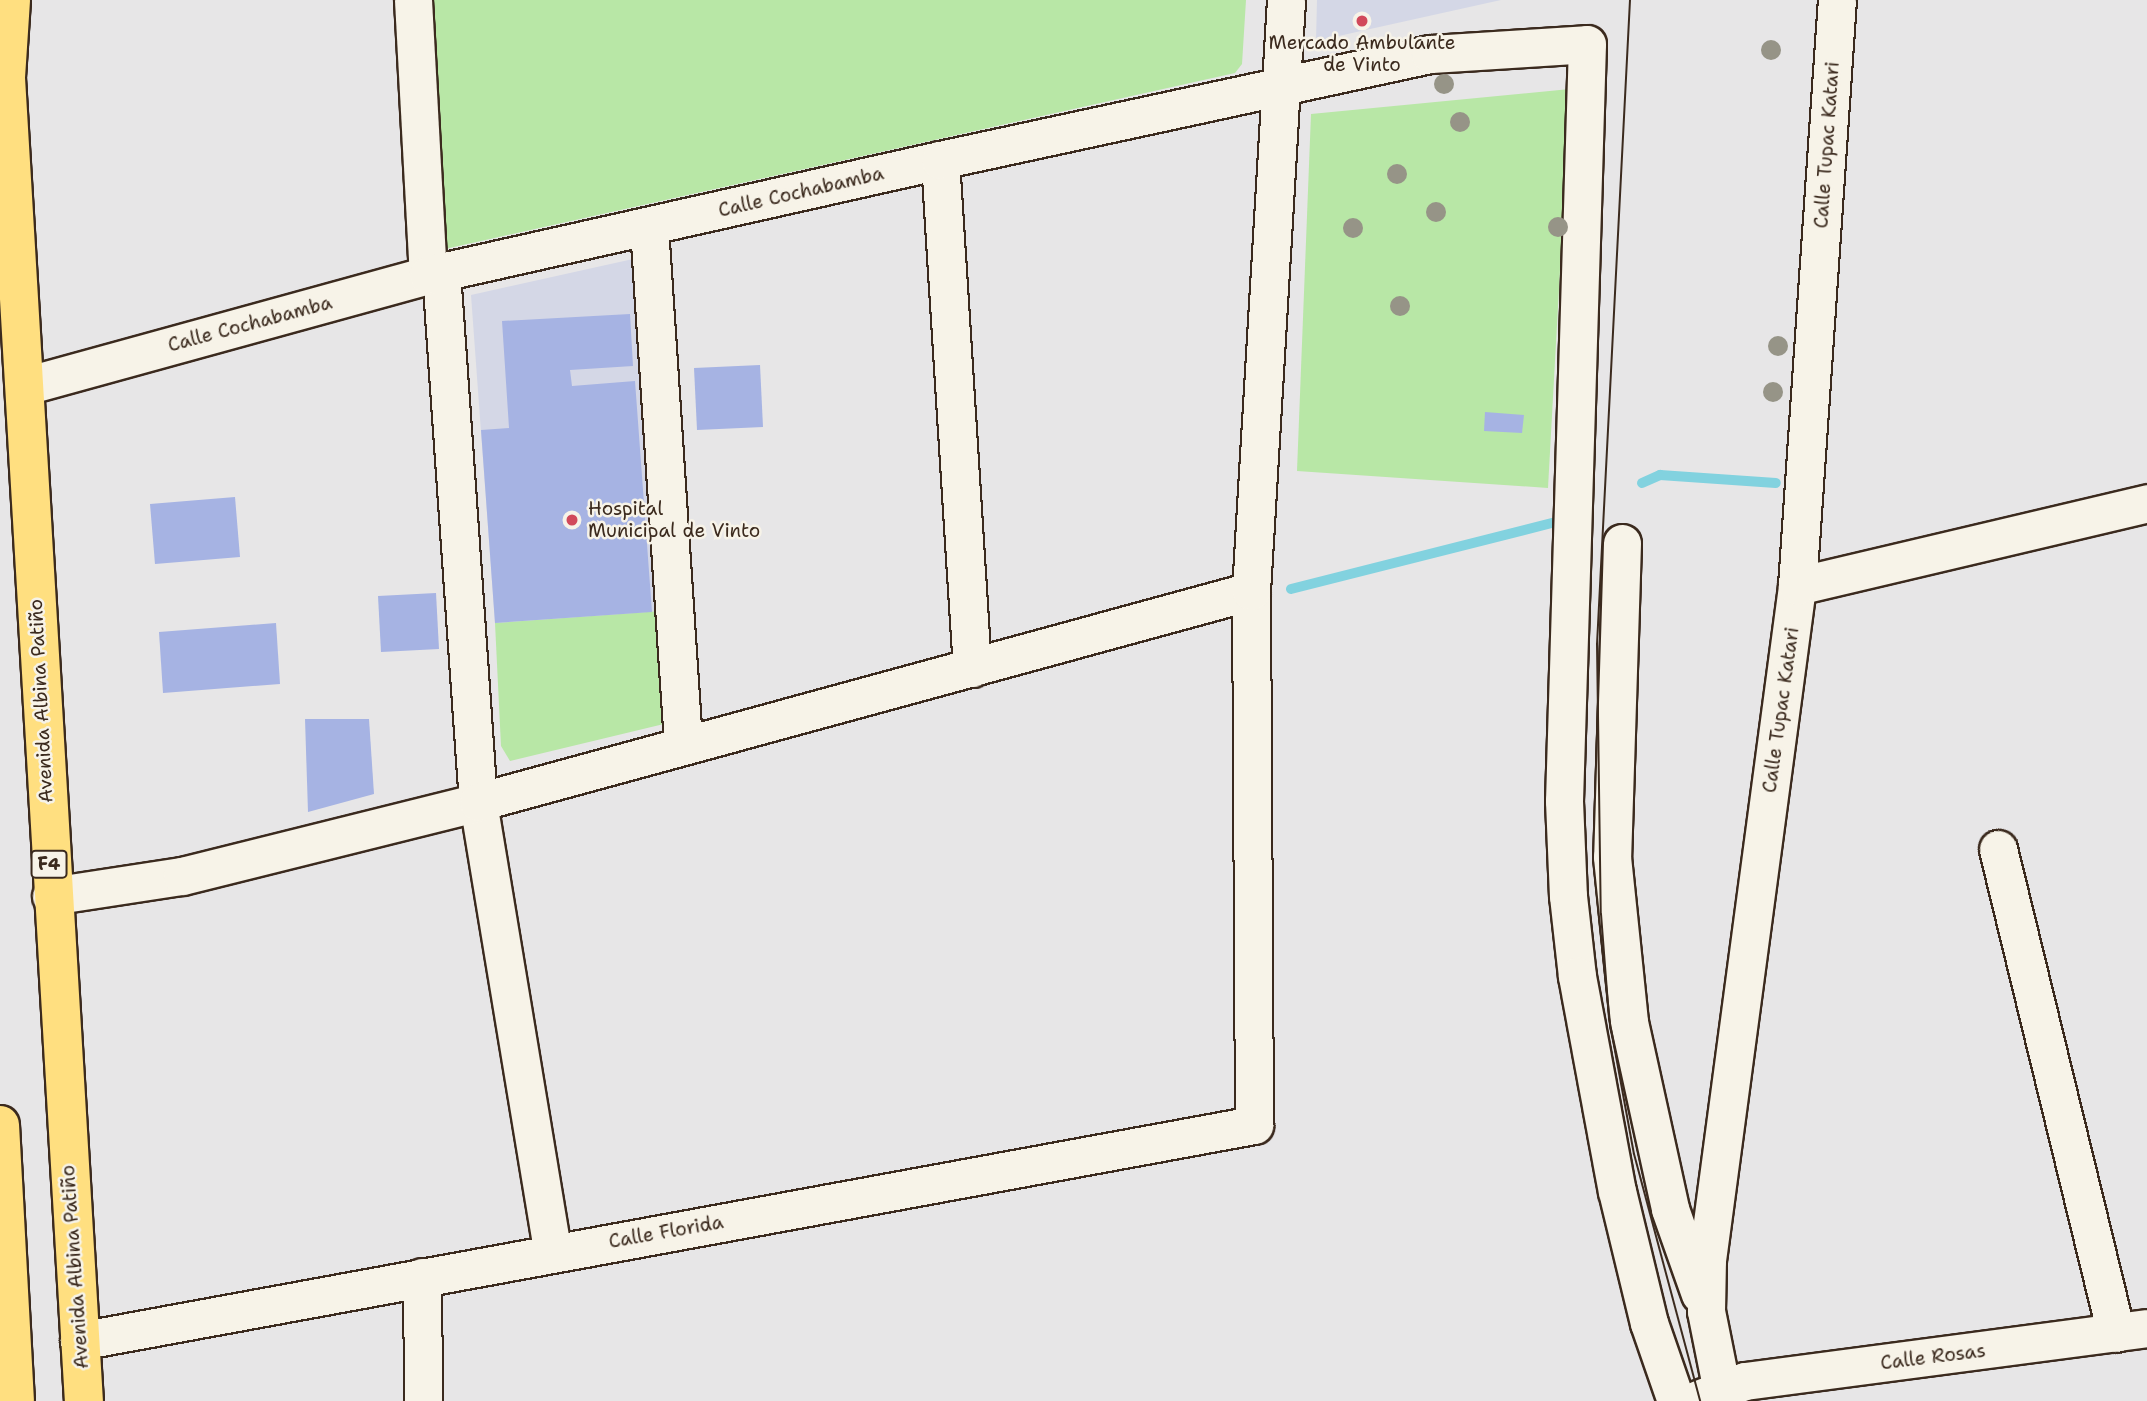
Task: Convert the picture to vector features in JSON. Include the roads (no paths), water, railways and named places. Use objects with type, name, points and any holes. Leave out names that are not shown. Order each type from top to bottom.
[{"type":"highway","name":"Avenida Albina Patiño","points":[[11,0],[6,78],[51,896],[84,1401]]},
{"type":"highway","points":[[0,1125],[15,1401]]},
{"type":"street","points":[[413,0],[478,802],[552,1253]]},
{"type":"street","points":[[51,896],[182,876],[478,802],[683,743],[1251,592],[1286,0]]},
{"type":"street","name":"Calle Tupac Katari","points":[[1714,1397],[1706,1311],[1707,1260],[1797,586],[1837,0]]},
{"type":"street","name":"Calle Cochabamba","points":[[25,386],[434,273],[940,160],[1430,54],[1587,44],[1564,801],[1568,896],[1577,976],[1617,1191],[1649,1323],[1675,1401]]},
{"type":"street","points":[[940,160],[972,668]]},
{"type":"street","points":[[649,227],[683,743]]},
{"type":"street","points":[[1797,586],[2147,503]]},
{"type":"street","points":[[1622,542],[1612,857],[1629,1022],[1670,1209],[1706,1311]]},
{"type":"street","name":"Calle Florida","points":[[79,1341],[1254,1125],[1251,592]]},
{"type":"street","points":[[1998,849],[2132,1331]]},
{"type":"street","points":[[422,1277],[423,1401]]},
{"type":"street","name":"Calle Rosas","points":[[1714,1397],[2132,1331]]},
{"type":"waterway","points":[[1642,483],[1660,475],[1776,483]]},
{"type":"waterway","points":[[1291,589],[1552,523]]},
{"type":"tram line","points":[[1630,0],[1597,644],[1601,914],[1609,1018],[1634,1154],[1700,1401]]},
{"type":"place","name":"Mercado Ambulante de Vinto","points":[[1362,21]]},
{"type":"place","name":"Hospital Municipal de Vinto","points":[[572,520]]}]
